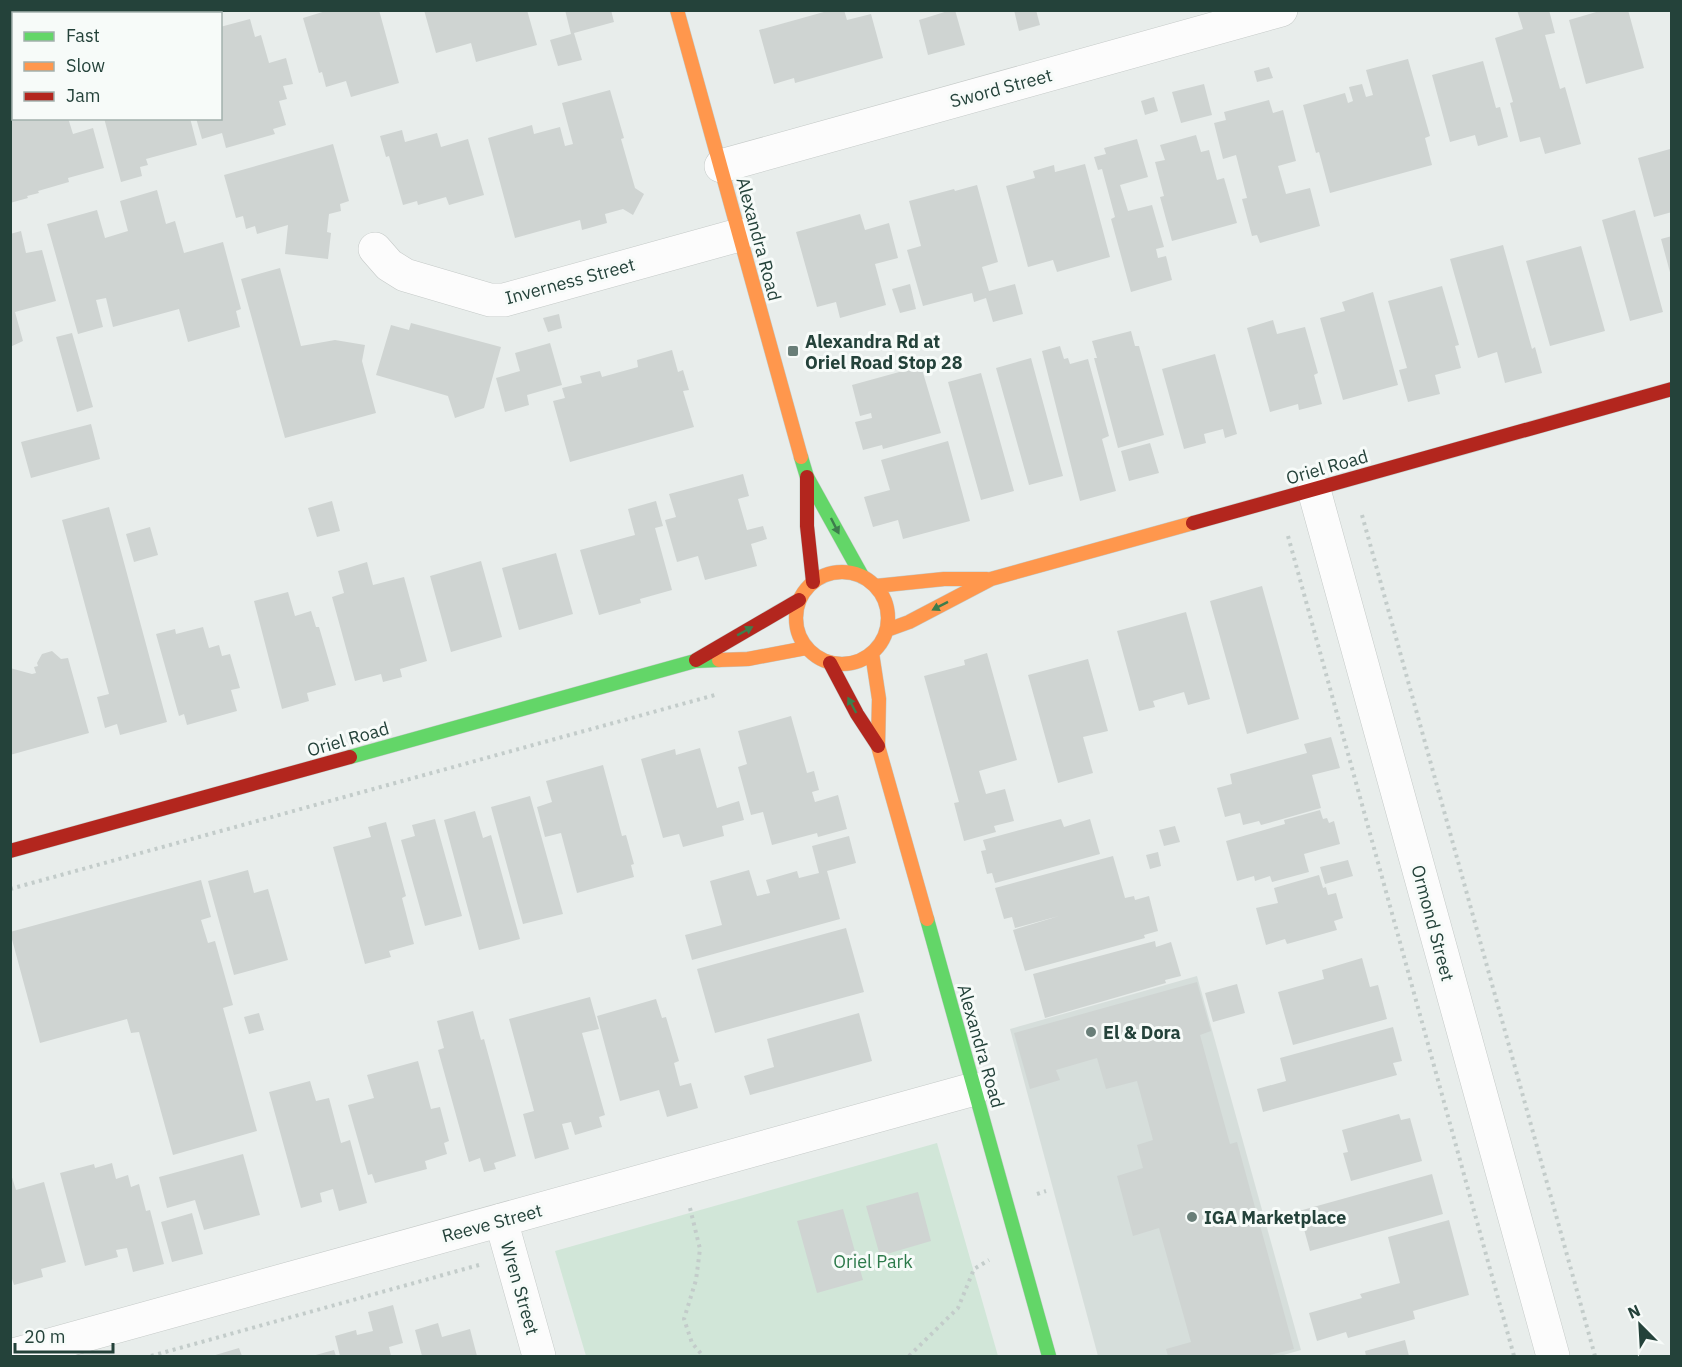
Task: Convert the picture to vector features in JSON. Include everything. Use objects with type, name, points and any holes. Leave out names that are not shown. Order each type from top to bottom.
[{"type":"street","name":"Alexandra Road","points":[[677,10],[807,477],[862,576]]},
{"type":"street","name":"Sword Street","points":[[721,165],[1281,10]]},
{"type":"street","name":"Inverness Street","points":[[375,249],[389,265],[405,275],[490,300],[504,300],[739,235]]},
{"type":"street","name":"Oriel Road","points":[[886,630],[909,622],[992,579],[1671,389]]},
{"type":"street","name":"Alexandra Road","points":[[807,477],[807,526],[813,582]]},
{"type":"street","name":"Ormond Street","points":[[1314,490],[1553,1356]]},
{"type":"street","points":[[849,572],[862,576],[876,586],[885,599],[888,615],[881,643],[872,653],[860,661],[845,664],[830,663],[817,657],[806,648],[796,625],[796,612],[799,600],[813,582],[824,575],[849,572]]},
{"type":"street","name":"Oriel Road","points":[[876,586],[944,579],[992,579]]},
{"type":"street","name":"Oriel Road","points":[[694,661],[799,600]]},
{"type":"street","name":"Oriel Road","points":[[10,851],[694,661],[748,659],[806,648]]},
{"type":"street","name":"Alexandra Road","points":[[872,653],[879,675],[878,746]]},
{"type":"street","name":"Alexandra Road","points":[[830,663],[857,714],[878,746],[1049,1356]]},
{"type":"street","name":"Reeve Street","points":[[10,1356],[974,1089]]},
{"type":"street","name":"Wren Street","points":[[501,1220],[539,1356]]},
{"type":"path","points":[[1362,515],[1595,1356]]},
{"type":"path","points":[[1288,536],[1514,1356]]},
{"type":"path","points":[[10,889],[722,693]]},
{"type":"path","points":[[690,1208],[700,1249],[696,1280],[684,1319],[692,1343],[703,1356]]},
{"type":"path","points":[[909,1356],[958,1308],[974,1269],[988,1260]]},
{"type":"path","points":[[151,1356],[481,1265]]},
{"type":"shaded area","points":[[1197,976],[1301,1350],[1280,1356],[1098,1356],[1010,1029]]},
{"type":"green space","name":"Oriel Park","points":[[937,1143],[998,1356],[586,1356],[555,1251]]},
{"type":"building","points":[[329,10],[379,10],[399,83],[351,97],[346,81],[326,87],[322,72],[319,73],[303,18]]},
{"type":"building","points":[[424,10],[527,10],[537,45],[476,62],[471,43],[436,53]]},
{"type":"building","points":[[565,10],[611,10],[614,22],[574,33],[582,60],[558,66],[550,40],[571,34]]},
{"type":"building","points":[[831,10],[844,10],[847,20],[871,14],[883,58],[795,83],[794,78],[774,84],[759,30]]},
{"type":"building","points":[[955,10],[965,45],[928,55],[919,20]]},
{"type":"building","points":[[1014,10],[1036,10],[1040,25],[1019,31]]},
{"type":"building","points":[[1517,10],[1549,10],[1555,33],[1545,35],[1560,89],[1565,87],[1581,144],[1545,154],[1540,137],[1520,142],[1510,103],[1513,102],[1495,38],[1523,29]]},
{"type":"building","points":[[1603,10],[1628,10],[1644,68],[1586,84],[1569,20]]},
{"type":"building","points":[[250,19],[255,37],[261,35],[269,63],[286,58],[293,84],[283,86],[287,99],[279,101],[286,125],[273,129],[275,134],[226,148],[222,133],[202,139],[197,120],[222,120],[222,26]]},
{"type":"building","points":[[1408,59],[1430,136],[1425,138],[1432,165],[1330,193],[1303,105],[1345,93],[1348,103],[1353,101],[1349,87],[1362,84],[1366,97],[1373,95],[1366,70]]},
{"type":"building","points":[[1483,61],[1496,108],[1500,107],[1508,137],[1478,146],[1475,135],[1450,142],[1432,75]]},
{"type":"building","points":[[1269,67],[1273,78],[1257,82],[1254,71]]},
{"type":"building","points":[[1204,84],[1212,115],[1181,123],[1172,92]]},
{"type":"building","points":[[610,90],[635,188],[644,194],[633,215],[623,209],[605,214],[607,223],[582,230],[580,220],[515,238],[488,138],[532,125],[534,134],[560,127],[565,146],[573,144],[562,103]]},
{"type":"building","points":[[10,91],[12,91],[12,120],[69,120],[73,134],[93,128],[104,168],[68,178],[69,182],[38,191],[39,193],[27,196],[28,198],[10,203]]},
{"type":"building","points":[[1154,97],[1158,111],[1145,115],[1141,101]]},
{"type":"building","points":[[1269,100],[1273,113],[1283,110],[1296,161],[1278,166],[1286,194],[1310,188],[1320,226],[1260,243],[1257,235],[1252,236],[1242,199],[1247,198],[1236,155],[1223,159],[1214,123],[1226,120],[1224,112]]},
{"type":"building","points":[[105,120],[191,120],[197,145],[146,159],[148,165],[140,167],[142,176],[121,182]]},
{"type":"building","points":[[402,130],[405,142],[437,133],[441,147],[468,139],[484,195],[449,205],[446,197],[418,205],[417,201],[403,205],[389,156],[386,157],[380,136]]},
{"type":"building","points":[[1196,135],[1201,152],[1209,150],[1217,180],[1224,178],[1237,223],[1172,241],[1160,197],[1164,196],[1155,162],[1165,160],[1160,145]]},
{"type":"building","points":[[1137,139],[1148,177],[1120,185],[1128,211],[1152,205],[1164,247],[1156,249],[1158,258],[1166,256],[1172,280],[1131,292],[1111,219],[1115,217],[1102,169],[1098,170],[1094,157],[1106,154],[1104,148]]},
{"type":"building","points":[[333,144],[349,201],[340,204],[341,211],[329,214],[327,232],[331,233],[328,259],[285,254],[288,225],[257,234],[255,226],[246,229],[243,216],[236,218],[224,175]]},
{"type":"building","points":[[1670,149],[1672,212],[1654,217],[1638,158]]},
{"type":"building","points":[[1085,164],[1110,257],[1057,272],[1053,260],[1028,267],[1006,186],[1035,178],[1033,171],[1054,165],[1055,172]]},
{"type":"building","points":[[977,185],[998,262],[982,267],[989,291],[1015,284],[1023,314],[993,322],[986,298],[974,302],[972,293],[923,306],[907,250],[921,246],[909,201]]},
{"type":"building","points":[[157,190],[166,224],[175,221],[184,253],[223,242],[241,309],[236,311],[240,327],[188,342],[179,309],[113,327],[106,298],[96,300],[103,327],[78,334],[47,224],[97,210],[105,238],[128,231],[120,201]]},
{"type":"building","points":[[1635,210],[1663,312],[1630,321],[1602,220]]},
{"type":"building","points":[[860,214],[865,230],[889,223],[898,258],[875,264],[886,305],[840,318],[836,302],[817,307],[796,232]]},
{"type":"building","points":[[21,231],[26,253],[42,250],[56,301],[15,312],[23,341],[10,347],[10,234]]},
{"type":"building","points":[[1672,236],[1672,275],[1671,276],[1661,239]]},
{"type":"building","points":[[1503,245],[1532,349],[1535,347],[1542,373],[1505,383],[1497,352],[1478,358],[1450,259]]},
{"type":"building","points":[[1581,246],[1605,331],[1550,346],[1526,261]]},
{"type":"building","points":[[280,268],[301,346],[335,340],[365,345],[362,361],[376,413],[285,438],[241,279]]},
{"type":"building","points":[[910,284],[916,309],[900,313],[892,289]]},
{"type":"building","points":[[1442,286],[1459,345],[1455,346],[1461,368],[1435,375],[1440,394],[1408,402],[1399,370],[1407,368],[1388,301]]},
{"type":"building","points":[[1373,292],[1398,385],[1343,400],[1320,318],[1345,311],[1342,302]]},
{"type":"building","points":[[559,314],[562,328],[548,332],[543,318]]},
{"type":"building","points":[[1273,320],[1277,334],[1305,327],[1318,373],[1314,375],[1322,404],[1299,410],[1298,404],[1270,412],[1247,328]]},
{"type":"building","points":[[411,323],[501,347],[484,408],[455,418],[448,396],[376,375],[391,325],[409,330]]},
{"type":"building","points":[[1131,331],[1135,346],[1139,346],[1164,435],[1118,448],[1094,358],[1097,358],[1092,341]]},
{"type":"building","points":[[72,333],[93,407],[77,412],[56,337]]},
{"type":"building","points":[[550,343],[562,385],[527,395],[529,405],[505,412],[496,378],[520,371],[515,353]]},
{"type":"building","points":[[1060,346],[1064,359],[1068,358],[1070,364],[1088,359],[1109,436],[1102,439],[1116,491],[1080,501],[1042,351]]},
{"type":"building","points":[[672,350],[678,372],[683,370],[689,390],[683,391],[694,427],[570,462],[553,401],[565,398],[562,388],[582,383],[580,376],[600,371],[602,377],[638,367],[637,360]]},
{"type":"building","points":[[1215,354],[1237,434],[1225,438],[1223,429],[1204,434],[1206,443],[1184,449],[1162,369]]},
{"type":"building","points":[[1031,358],[1063,476],[1029,485],[996,368]]},
{"type":"building","points":[[921,366],[941,433],[883,449],[882,445],[863,450],[855,422],[872,418],[871,413],[860,416],[852,385]]},
{"type":"building","points":[[981,373],[1014,491],[981,500],[948,382]]},
{"type":"building","points":[[91,424],[100,459],[31,478],[21,442]]},
{"type":"building","points":[[948,441],[970,521],[903,539],[898,520],[873,527],[864,497],[890,490],[881,460]]},
{"type":"building","points":[[1150,443],[1159,473],[1129,481],[1121,451]]},
{"type":"building","points":[[743,474],[749,496],[738,499],[747,530],[763,526],[767,539],[751,544],[757,566],[705,580],[698,556],[677,562],[665,520],[676,517],[669,494]]},
{"type":"building","points":[[332,501],[340,531],[317,537],[308,508]]},
{"type":"building","points":[[656,501],[663,526],[655,528],[672,590],[640,599],[641,603],[599,615],[580,550],[635,535],[628,509]]},
{"type":"building","points":[[109,507],[167,722],[120,735],[117,724],[105,728],[97,697],[109,694],[62,520]]},
{"type":"building","points":[[150,527],[158,555],[134,562],[126,534]]},
{"type":"building","points":[[556,553],[573,614],[519,630],[502,568]]},
{"type":"building","points":[[481,561],[502,637],[451,652],[430,576]]},
{"type":"building","points":[[367,562],[373,585],[404,577],[427,661],[400,669],[402,677],[383,682],[381,674],[355,681],[332,597],[344,593],[338,571]]},
{"type":"building","points":[[1262,586],[1299,719],[1247,734],[1210,601]]},
{"type":"building","points":[[288,592],[295,616],[311,611],[316,627],[319,627],[336,685],[307,693],[309,701],[282,709],[254,601]]},
{"type":"building","points":[[1186,612],[1210,699],[1188,705],[1184,692],[1153,701],[1155,707],[1139,711],[1117,631]]},
{"type":"building","points":[[203,627],[209,648],[219,645],[222,656],[230,654],[240,688],[231,690],[237,711],[187,725],[184,714],[179,716],[156,634],[175,629],[176,634]]},
{"type":"building","points":[[52,651],[61,659],[68,658],[89,733],[10,755],[10,668],[36,673],[34,667],[38,666],[37,663],[42,654]]},
{"type":"building","points":[[987,653],[1017,760],[979,771],[986,794],[1005,789],[1014,821],[994,826],[996,832],[964,841],[954,803],[959,802],[924,676],[965,665],[964,660]]},
{"type":"building","points":[[1088,659],[1108,731],[1083,737],[1093,773],[1058,783],[1028,675]]},
{"type":"building","points":[[791,716],[807,773],[814,771],[819,790],[812,792],[815,802],[838,795],[847,829],[818,837],[817,833],[772,845],[763,812],[751,815],[738,767],[747,764],[738,731]]},
{"type":"building","points":[[1331,737],[1340,768],[1312,775],[1321,808],[1261,825],[1259,821],[1243,825],[1240,813],[1225,817],[1217,788],[1232,784],[1230,774],[1307,753],[1304,744]]},
{"type":"building","points":[[700,748],[717,808],[739,801],[744,820],[722,826],[724,836],[683,847],[679,834],[663,838],[641,759],[675,749],[676,755]]},
{"type":"building","points":[[603,765],[622,836],[626,835],[634,864],[631,865],[634,877],[577,893],[561,833],[545,837],[537,807],[552,802],[546,781]]},
{"type":"building","points":[[530,796],[563,914],[523,924],[491,807]]},
{"type":"building","points":[[1320,810],[1323,819],[1327,818],[1329,823],[1334,821],[1340,844],[1304,854],[1309,872],[1272,882],[1270,876],[1255,881],[1254,876],[1237,881],[1226,841],[1285,824],[1284,820]]},
{"type":"building","points":[[475,811],[483,838],[491,835],[520,939],[479,950],[444,820]]},
{"type":"building","points":[[435,819],[462,916],[425,926],[401,840],[415,836],[412,825]]},
{"type":"building","points":[[1061,819],[1064,827],[1090,819],[1100,854],[995,883],[992,873],[987,874],[981,851],[986,850],[983,840]]},
{"type":"building","points":[[386,822],[406,896],[402,898],[414,944],[389,951],[391,957],[365,964],[333,847],[371,837],[368,827]]},
{"type":"building","points":[[1175,826],[1180,842],[1164,846],[1159,830]]},
{"type":"building","points":[[849,836],[856,863],[827,871],[840,919],[692,960],[685,935],[722,925],[710,881],[749,870],[757,896],[770,893],[766,880],[797,871],[799,878],[819,873],[812,846]]},
{"type":"building","points":[[1158,852],[1161,866],[1150,869],[1146,855]]},
{"type":"building","points":[[1113,856],[1125,898],[1134,896],[1135,900],[1149,896],[1158,931],[1144,935],[1145,938],[1025,971],[1013,930],[1059,916],[1015,928],[1012,917],[1004,919],[995,888]]},
{"type":"building","points":[[1348,860],[1353,876],[1325,884],[1320,867]]},
{"type":"building","points":[[248,870],[254,893],[268,889],[288,960],[234,975],[208,881]]},
{"type":"building","points":[[1319,875],[1328,895],[1336,893],[1343,918],[1334,921],[1337,930],[1287,944],[1285,939],[1266,945],[1256,908],[1278,903],[1274,888]]},
{"type":"building","points":[[201,880],[211,917],[201,920],[208,943],[215,941],[233,1005],[223,1008],[257,1131],[173,1155],[139,1032],[131,1033],[127,1019],[40,1043],[10,932]]},
{"type":"building","points":[[846,928],[864,992],[715,1033],[697,969]]},
{"type":"building","points":[[1155,941],[1156,947],[1171,942],[1181,976],[1165,980],[1166,983],[1045,1018],[1033,974]]},
{"type":"building","points":[[1362,958],[1370,987],[1378,985],[1387,1019],[1293,1045],[1278,992],[1324,979],[1322,970]]},
{"type":"building","points":[[1197,982],[1211,1031],[1200,1035],[1230,1144],[1237,1142],[1294,1349],[1266,1356],[1168,1356],[1166,1349],[1191,1342],[1159,1228],[1133,1236],[1117,1176],[1143,1168],[1137,1145],[1153,1140],[1137,1081],[1106,1089],[1097,1058],[1056,1070],[1060,1080],[1030,1089],[1014,1033]]},
{"type":"building","points":[[1237,984],[1245,1013],[1213,1022],[1205,993]]},
{"type":"building","points":[[590,997],[599,1029],[582,1033],[605,1115],[599,1117],[602,1127],[575,1135],[571,1122],[562,1124],[569,1149],[535,1159],[523,1114],[534,1111],[509,1019]]},
{"type":"building","points":[[656,999],[662,1018],[666,1017],[679,1061],[674,1063],[680,1086],[691,1083],[698,1108],[667,1117],[659,1090],[620,1101],[597,1016]]},
{"type":"building","points":[[473,1011],[481,1040],[484,1039],[516,1156],[494,1163],[496,1169],[484,1172],[480,1158],[469,1162],[438,1050],[444,1048],[437,1021]]},
{"type":"building","points":[[259,1013],[264,1030],[249,1034],[244,1017]]},
{"type":"building","points":[[859,1013],[872,1061],[750,1095],[744,1076],[774,1067],[767,1039]]},
{"type":"building","points":[[1393,1027],[1402,1061],[1393,1063],[1397,1075],[1263,1112],[1257,1089],[1286,1081],[1280,1058]]},
{"type":"building","points":[[418,1061],[431,1109],[440,1107],[449,1141],[444,1143],[447,1154],[425,1161],[427,1169],[375,1183],[372,1174],[368,1175],[348,1105],[374,1098],[367,1075]]},
{"type":"building","points":[[310,1081],[316,1101],[329,1098],[341,1143],[350,1140],[367,1203],[339,1211],[333,1189],[320,1193],[322,1202],[301,1208],[269,1092]]},
{"type":"building","points":[[1399,1114],[1401,1120],[1410,1118],[1422,1161],[1351,1181],[1343,1153],[1348,1152],[1342,1130]]},
{"type":"building","points":[[243,1154],[260,1215],[204,1230],[195,1200],[167,1208],[159,1177]]},
{"type":"building","points":[[112,1163],[116,1179],[128,1175],[131,1187],[139,1184],[146,1211],[150,1210],[164,1264],[133,1272],[127,1248],[116,1250],[118,1257],[85,1266],[60,1173],[94,1164],[95,1168]]},
{"type":"building","points":[[10,1171],[16,1190],[44,1182],[66,1262],[41,1269],[43,1277],[14,1285],[10,1273]]},
{"type":"building","points":[[1432,1174],[1443,1214],[1310,1251],[1299,1211]]},
{"type":"building","points":[[918,1192],[931,1241],[880,1256],[866,1206]]},
{"type":"building","points":[[843,1209],[863,1280],[817,1293],[797,1221]]},
{"type":"building","points":[[192,1213],[203,1254],[172,1262],[161,1222]]},
{"type":"building","points":[[1449,1220],[1469,1295],[1413,1311],[1415,1319],[1348,1338],[1346,1332],[1317,1341],[1309,1313],[1362,1298],[1360,1294],[1400,1283],[1388,1237]]},
{"type":"building","points":[[393,1305],[403,1343],[389,1347],[391,1356],[340,1356],[335,1336],[356,1330],[357,1335],[373,1331],[368,1312]]},
{"type":"building","points":[[438,1323],[442,1337],[470,1329],[477,1356],[422,1356],[415,1330]]},
{"type":"building","points":[[1405,1340],[1409,1356],[1366,1356],[1365,1351]]},
{"type":"building","points":[[239,1348],[242,1356],[212,1356]]},
{"type":"building","points":[[334,1350],[336,1356],[312,1356]]},
{"type":"traffic: fast","points":[[801,457],[807,477],[862,576]]},
{"type":"traffic: fast","points":[[350,757],[695,661],[719,660]]},
{"type":"traffic: fast","points":[[927,919],[1049,1356]]},
{"type":"traffic: slow","points":[[677,10],[801,457]]},
{"type":"traffic: slow","points":[[887,630],[909,622],[991,579],[1193,523]]},
{"type":"traffic: slow","points":[[842,572],[860,575],[875,585],[885,600],[888,618],[885,636],[875,651],[860,661],[842,664],[824,661],[809,651],[799,636],[796,618],[799,600],[809,585],[824,575],[842,572]]},
{"type":"traffic: slow","points":[[876,586],[944,579],[987,579]]},
{"type":"traffic: slow","points":[[719,660],[748,659],[806,648]]},
{"type":"traffic: slow","points":[[872,653],[879,699],[878,746],[927,919]]},
{"type":"traffic: jam","points":[[1193,523],[1672,389]]},
{"type":"traffic: jam","points":[[807,477],[807,526],[813,582]]},
{"type":"traffic: jam","points":[[696,660],[799,600]]},
{"type":"traffic: jam","points":[[830,663],[857,714],[878,746]]},
{"type":"traffic: jam","points":[[10,851],[350,757]]},
{"type":"place","name":"Alexandra Rd at Oriel Road Stop 28","points":[[793,351]]},
{"type":"place","name":"El & Dora","points":[[1091,1032]]},
{"type":"place","name":"IGA Marketplace","points":[[1192,1217]]}]
